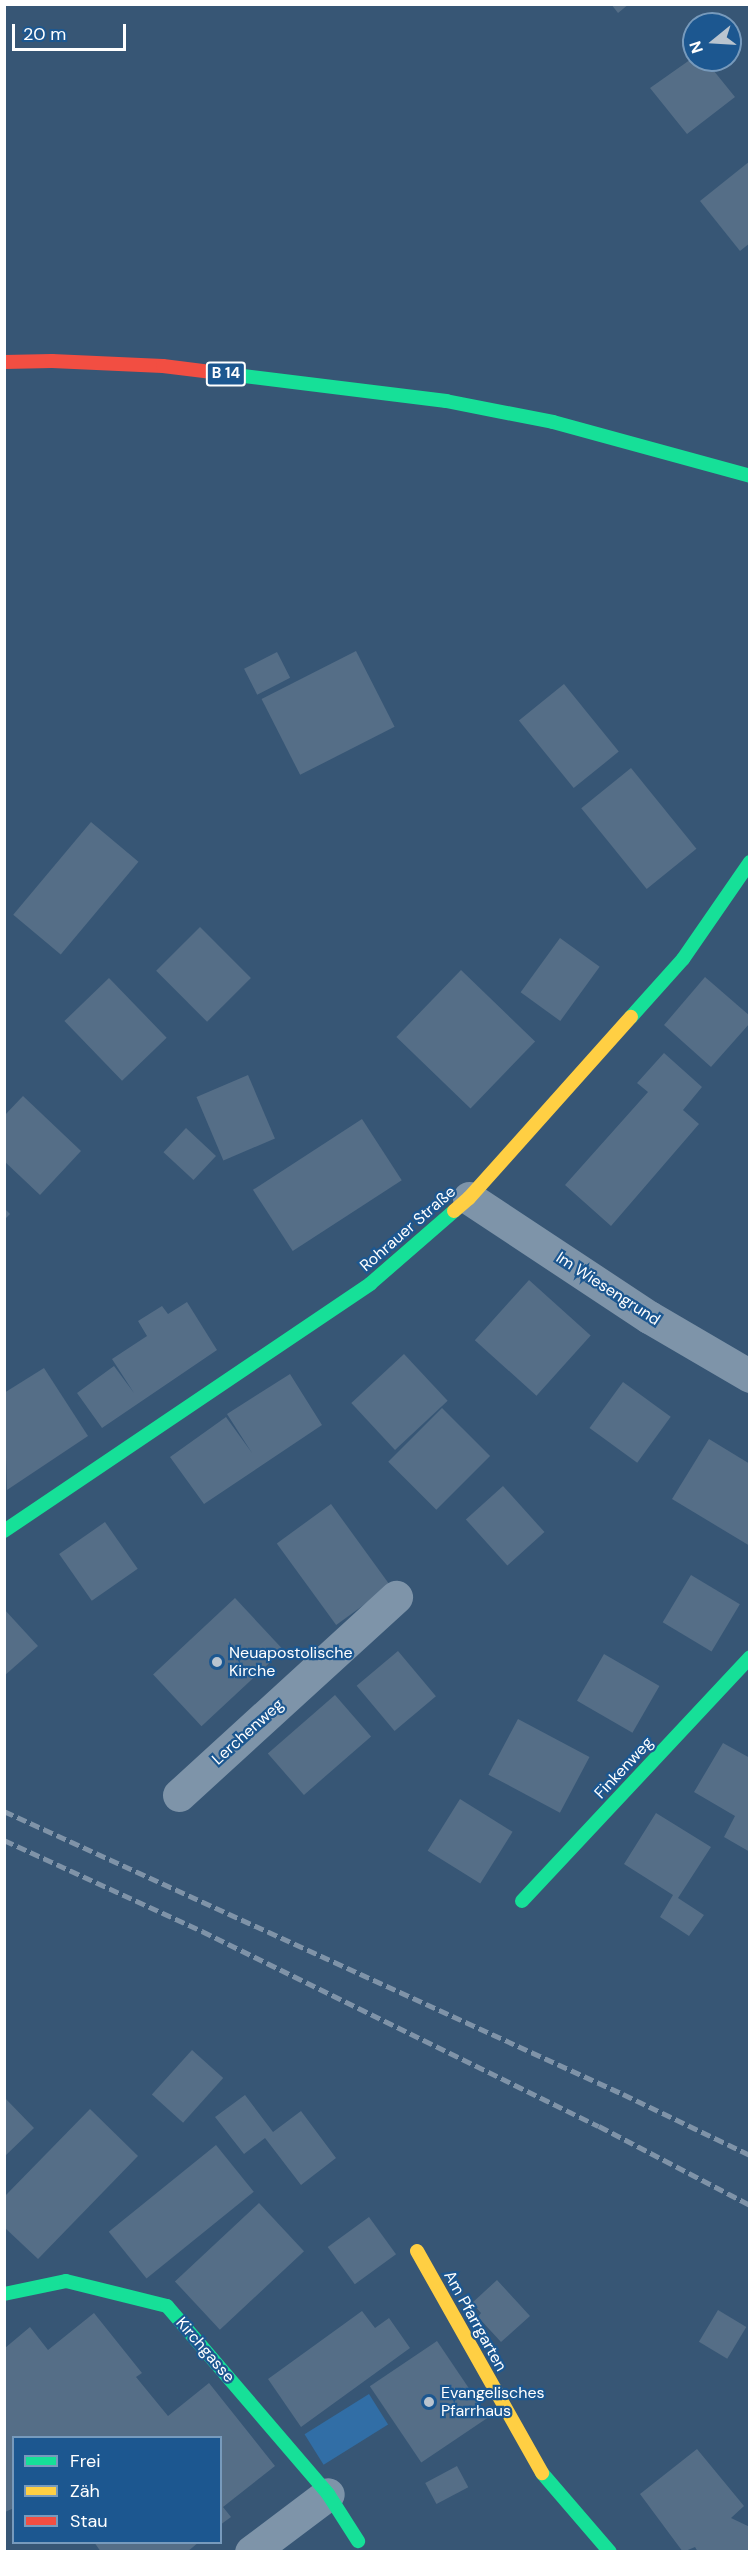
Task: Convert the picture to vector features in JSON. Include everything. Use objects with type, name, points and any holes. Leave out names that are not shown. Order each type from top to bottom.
[{"type":"street","name":"B 14","points":[[4,362],[52,361],[163,366],[446,401],[553,422],[750,476]]},
{"type":"street","name":"Rohrauer Straße","points":[[4,1531],[370,1284],[469,1198],[682,959],[750,862]]},
{"type":"street","name":"Im Wiesengrund","points":[[469,1198],[650,1317],[750,1376]]},
{"type":"street","name":"Lerchenweg","points":[[179,1795],[396,1597]]},
{"type":"street","name":"Finkenweg","points":[[522,1901],[750,1658]]},
{"type":"street","name":"Am Pfarrgarten","points":[[417,2251],[537,2467],[610,2552]]},
{"type":"street","name":"Kirchgasse","points":[[4,2294],[66,2281],[167,2306],[328,2494],[358,2541]]},
{"type":"street","points":[[251,2552],[328,2494]]},
{"type":"shaded area","points":[[369,2394],[388,2425],[324,2465],[305,2434]]},
{"type":"building","points":[[611,4],[629,4],[618,13]]},
{"type":"building","points":[[682,65],[682,72],[715,72],[735,97],[687,134],[650,88]]},
{"type":"building","points":[[750,161],[750,243],[740,251],[700,201]]},
{"type":"building","points":[[356,651],[395,727],[300,775],[262,699]]},
{"type":"building","points":[[277,652],[290,678],[257,695],[244,669]]},
{"type":"building","points":[[564,684],[619,752],[574,788],[519,721]]},
{"type":"building","points":[[631,768],[696,849],[647,889],[581,808]]},
{"type":"building","points":[[91,822],[138,862],[61,955],[13,915]]},
{"type":"building","points":[[200,927],[251,978],[207,1022],[156,971]]},
{"type":"building","points":[[560,938],[600,967],[560,1021],[521,992]]},
{"type":"building","points":[[461,970],[535,1042],[470,1108],[396,1037]]},
{"type":"building","points":[[705,977],[750,1016],[750,1023],[711,1067],[664,1025]]},
{"type":"building","points":[[109,978],[167,1038],[122,1081],[64,1021]]},
{"type":"building","points":[[664,1053],[702,1087],[683,1110],[699,1124],[611,1226],[565,1185],[648,1092],[637,1083]]},
{"type":"building","points":[[248,1075],[275,1139],[223,1160],[196,1097]]},
{"type":"building","points":[[23,1096],[81,1151],[40,1195],[4,1161],[4,1116]]},
{"type":"building","points":[[362,1119],[402,1180],[293,1251],[253,1190]]},
{"type":"building","points":[[186,1128],[216,1156],[193,1180],[163,1152]]},
{"type":"building","points":[[4,1208],[10,1214],[4,1220]]},
{"type":"building","points":[[529,1280],[591,1336],[536,1396],[475,1340]]},
{"type":"building","points":[[187,1302],[217,1350],[102,1428],[77,1393],[114,1366],[134,1393],[112,1359],[147,1336],[138,1321],[162,1306],[168,1314]]},
{"type":"building","points":[[404,1354],[448,1401],[395,1450],[351,1403]]},
{"type":"building","points":[[44,1368],[88,1436],[7,1490],[4,1393]]},
{"type":"building","points":[[290,1374],[322,1425],[204,1504],[170,1457],[226,1417],[252,1453],[227,1414]]},
{"type":"building","points":[[623,1382],[671,1417],[637,1463],[589,1428]]},
{"type":"building","points":[[442,1408],[490,1456],[436,1510],[388,1462]]},
{"type":"building","points":[[709,1439],[750,1464],[750,1546],[672,1499]]},
{"type":"building","points":[[503,1486],[544,1532],[507,1566],[466,1519]]},
{"type":"building","points":[[331,1504],[390,1586],[336,1625],[277,1543]]},
{"type":"building","points":[[105,1522],[138,1569],[92,1601],[59,1554]]},
{"type":"building","points":[[691,1575],[740,1604],[712,1652],[663,1622]]},
{"type":"building","name":"Neuapostolische Kirche","points":[[235,1598],[283,1650],[202,1726],[153,1674]]},
{"type":"building","points":[[4,1609],[38,1646],[4,1676]]},
{"type":"building","points":[[398,1651],[436,1696],[395,1731],[357,1686]]},
{"type":"building","points":[[604,1654],[659,1686],[632,1733],[577,1701]]},
{"type":"building","points":[[335,1695],[371,1737],[304,1795],[268,1753]]},
{"type":"building","points":[[518,1719],[590,1757],[560,1813],[488,1775]]},
{"type":"building","points":[[723,1743],[750,1758],[750,1852],[724,1837],[735,1816],[694,1792]]},
{"type":"building","points":[[460,1799],[513,1832],[480,1884],[428,1851]]},
{"type":"building","points":[[656,1813],[711,1847],[678,1898],[704,1915],[689,1936],[660,1917],[673,1895],[624,1864]]},
{"type":"building","points":[[192,2050],[223,2078],[183,2123],[152,2095]]},
{"type":"building","points":[[245,2095],[273,2132],[301,2111],[336,2158],[301,2185],[265,2138],[244,2154],[215,2117]]},
{"type":"building","points":[[4,2097],[34,2128],[4,2157]]},
{"type":"building","points":[[90,2109],[138,2156],[38,2259],[4,2227],[4,2197]]},
{"type":"building","points":[[216,2145],[254,2192],[147,2278],[109,2232]]},
{"type":"building","points":[[259,2203],[304,2251],[220,2330],[175,2281]]},
{"type":"building","points":[[369,2217],[396,2254],[355,2284],[328,2247]]},
{"type":"building","points":[[497,2280],[530,2316],[501,2342],[478,2317],[481,2313],[472,2303]]},
{"type":"building","points":[[718,2310],[746,2327],[727,2359],[699,2342]]},
{"type":"building","points":[[362,2311],[375,2328],[389,2318],[410,2348],[301,2427],[268,2379]]},
{"type":"building","points":[[94,2313],[142,2373],[136,2377],[168,2416],[209,2383],[275,2466],[223,2507],[231,2517],[222,2524],[222,2436],[12,2436],[12,2509],[5,2512],[5,2348],[30,2327],[48,2350]]},
{"type":"building","name":"Evangelisches Pfarrhaus","points":[[437,2341],[488,2417],[421,2463],[370,2386]]},
{"type":"building","points":[[697,2449],[744,2506],[731,2518],[750,2527],[750,2552],[698,2552],[695,2547],[683,2552],[640,2494]]},
{"type":"building","points":[[457,2466],[468,2487],[436,2504],[425,2483]]},
{"type":"building","points":[[95,2544],[197,2544],[187,2552],[101,2552]]},
{"type":"railway","points":[[4,1811],[623,2094],[750,2155]]},
{"type":"railway","points":[[4,1840],[202,1931],[599,2126],[750,2205]]},
{"type":"traffic: fast","points":[[227,374],[446,401],[553,422],[750,476]]},
{"type":"traffic: fast","points":[[631,1017],[683,959],[750,862]]},
{"type":"traffic: fast","points":[[4,1531],[370,1284],[454,1211]]},
{"type":"traffic: fast","points":[[522,1901],[750,1657]]},
{"type":"traffic: fast","points":[[4,2294],[66,2281],[167,2306],[328,2494],[358,2541]]},
{"type":"traffic: fast","points":[[542,2473],[610,2552]]},
{"type":"traffic: slow","points":[[454,1211],[469,1198],[631,1017]]},
{"type":"traffic: slow","points":[[417,2251],[542,2473]]},
{"type":"traffic: jam","points":[[4,362],[52,361],[163,366],[227,374]]},
{"type":"place","name":"Neuapostolische Kirche","points":[[217,1662]]},
{"type":"place","name":"Evangelisches Pfarrhaus","points":[[429,2402]]}]
